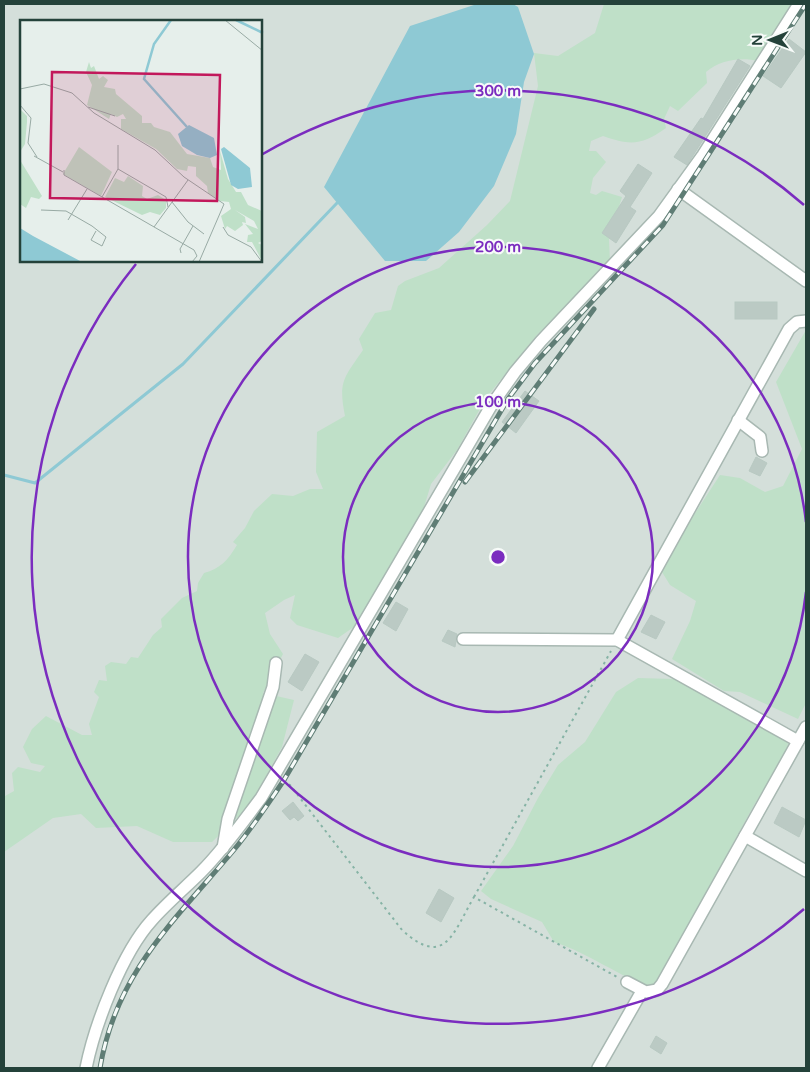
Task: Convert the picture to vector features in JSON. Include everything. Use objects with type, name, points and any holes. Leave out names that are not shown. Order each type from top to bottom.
[{"type":"lane","points":[[86,1068],[90,1048],[106,1002],[137,940],[152,920],[223,849],[276,775],[492,406],[515,372],[541,341],[642,236],[678,190],[722,127],[799,4]]},
{"type":"lane","points":[[678,190],[806,281]]},
{"type":"lane","points":[[617,640],[636,616],[738,420],[789,328],[797,322],[806,321]]},
{"type":"lane","points":[[738,420],[760,436],[762,451]]},
{"type":"lane","points":[[463,639],[617,640],[798,741]]},
{"type":"lane","points":[[223,849],[228,819],[273,687],[276,663]]},
{"type":"lane","points":[[627,982],[642,991],[652,992],[662,984],[806,727]]},
{"type":"lane","points":[[745,836],[806,871]]},
{"type":"lane","points":[[598,1068],[642,991]]},
{"type":"path","points":[[276,775],[290,785],[402,930],[424,947],[436,948],[448,941],[474,897],[617,640]]},
{"type":"path","points":[[474,897],[627,982]]},
{"type":"shaded area","points":[[4,4],[806,4],[806,1068],[4,1068]]},
{"type":"green space","points":[[604,4],[795,4],[758,61],[745,59],[724,62],[706,72],[707,83],[678,111],[670,106],[664,119],[666,128],[658,134],[636,142],[621,141],[603,136],[591,141],[589,151],[596,151],[606,162],[593,178],[590,193],[596,195],[602,191],[622,197],[609,239],[610,262],[536,336],[486,398],[457,450],[431,484],[421,517],[358,624],[338,638],[297,625],[290,618],[295,595],[265,613],[270,634],[283,654],[263,693],[294,700],[282,747],[250,805],[212,842],[173,842],[137,826],[96,828],[81,814],[53,818],[4,852],[4,799],[5,796],[14,791],[12,773],[18,767],[40,772],[45,766],[31,763],[23,747],[32,729],[46,716],[82,735],[92,735],[89,724],[99,697],[94,692],[99,680],[107,681],[105,666],[111,662],[126,664],[131,657],[138,658],[153,635],[162,627],[161,619],[182,598],[197,591],[198,583],[204,573],[215,569],[227,559],[237,545],[233,542],[245,528],[254,511],[272,494],[293,496],[310,489],[323,489],[316,472],[317,432],[345,416],[342,395],[344,380],[363,350],[359,339],[375,313],[391,310],[398,286],[405,281],[439,268],[487,225],[510,201],[538,86],[534,53],[558,56],[595,33]]},
{"type":"green space","points":[[806,330],[806,703],[798,719],[740,692],[724,691],[672,659],[690,621],[696,601],[670,585],[662,572],[690,521],[720,475],[740,478],[765,492],[783,486],[802,449],[776,382]]},
{"type":"green space","points":[[638,678],[674,679],[706,690],[788,742],[787,752],[754,805],[664,970],[652,988],[579,952],[554,942],[542,922],[491,899],[481,891],[513,846],[558,765],[585,742],[616,692]]},
{"type":"water","points":[[477,4],[513,4],[518,7],[534,54],[524,82],[516,134],[494,186],[459,232],[426,261],[385,261],[324,187],[410,26]]},
{"type":"building","points":[[789,39],[806,52],[781,88],[763,76]]},
{"type":"building","points":[[738,59],[750,66],[687,165],[674,157],[701,118],[703,119]]},
{"type":"building","points":[[638,164],[652,173],[630,207],[636,211],[616,243],[602,233],[626,196],[620,191]]},
{"type":"building","points":[[735,302],[777,302],[777,319],[735,319]]},
{"type":"building","points":[[525,391],[539,401],[516,433],[502,422]]},
{"type":"building","points":[[756,457],[767,463],[760,476],[749,471]]},
{"type":"building","points":[[396,602],[408,609],[396,631],[383,623]]},
{"type":"building","points":[[651,615],[665,622],[656,639],[641,632]]},
{"type":"building","points":[[448,630],[457,634],[455,647],[442,641]]},
{"type":"building","points":[[305,654],[319,662],[302,691],[288,682]]},
{"type":"building","points":[[293,802],[304,816],[298,821],[294,817],[290,820],[282,811]]},
{"type":"building","points":[[782,807],[806,820],[799,837],[774,823]]},
{"type":"building","points":[[439,889],[454,898],[441,922],[426,913]]},
{"type":"building","points":[[656,1036],[667,1043],[661,1054],[650,1047]]},
{"type":"waterway","points":[[4,475],[35,483],[183,364],[337,203]]},
{"type":"railway","points":[[100,1068],[108,1034],[119,1004],[134,976],[150,950],[169,925],[247,834],[284,780],[508,399],[535,363],[663,225],[806,4]]},
{"type":"railway","points":[[465,482],[594,309]]}]
